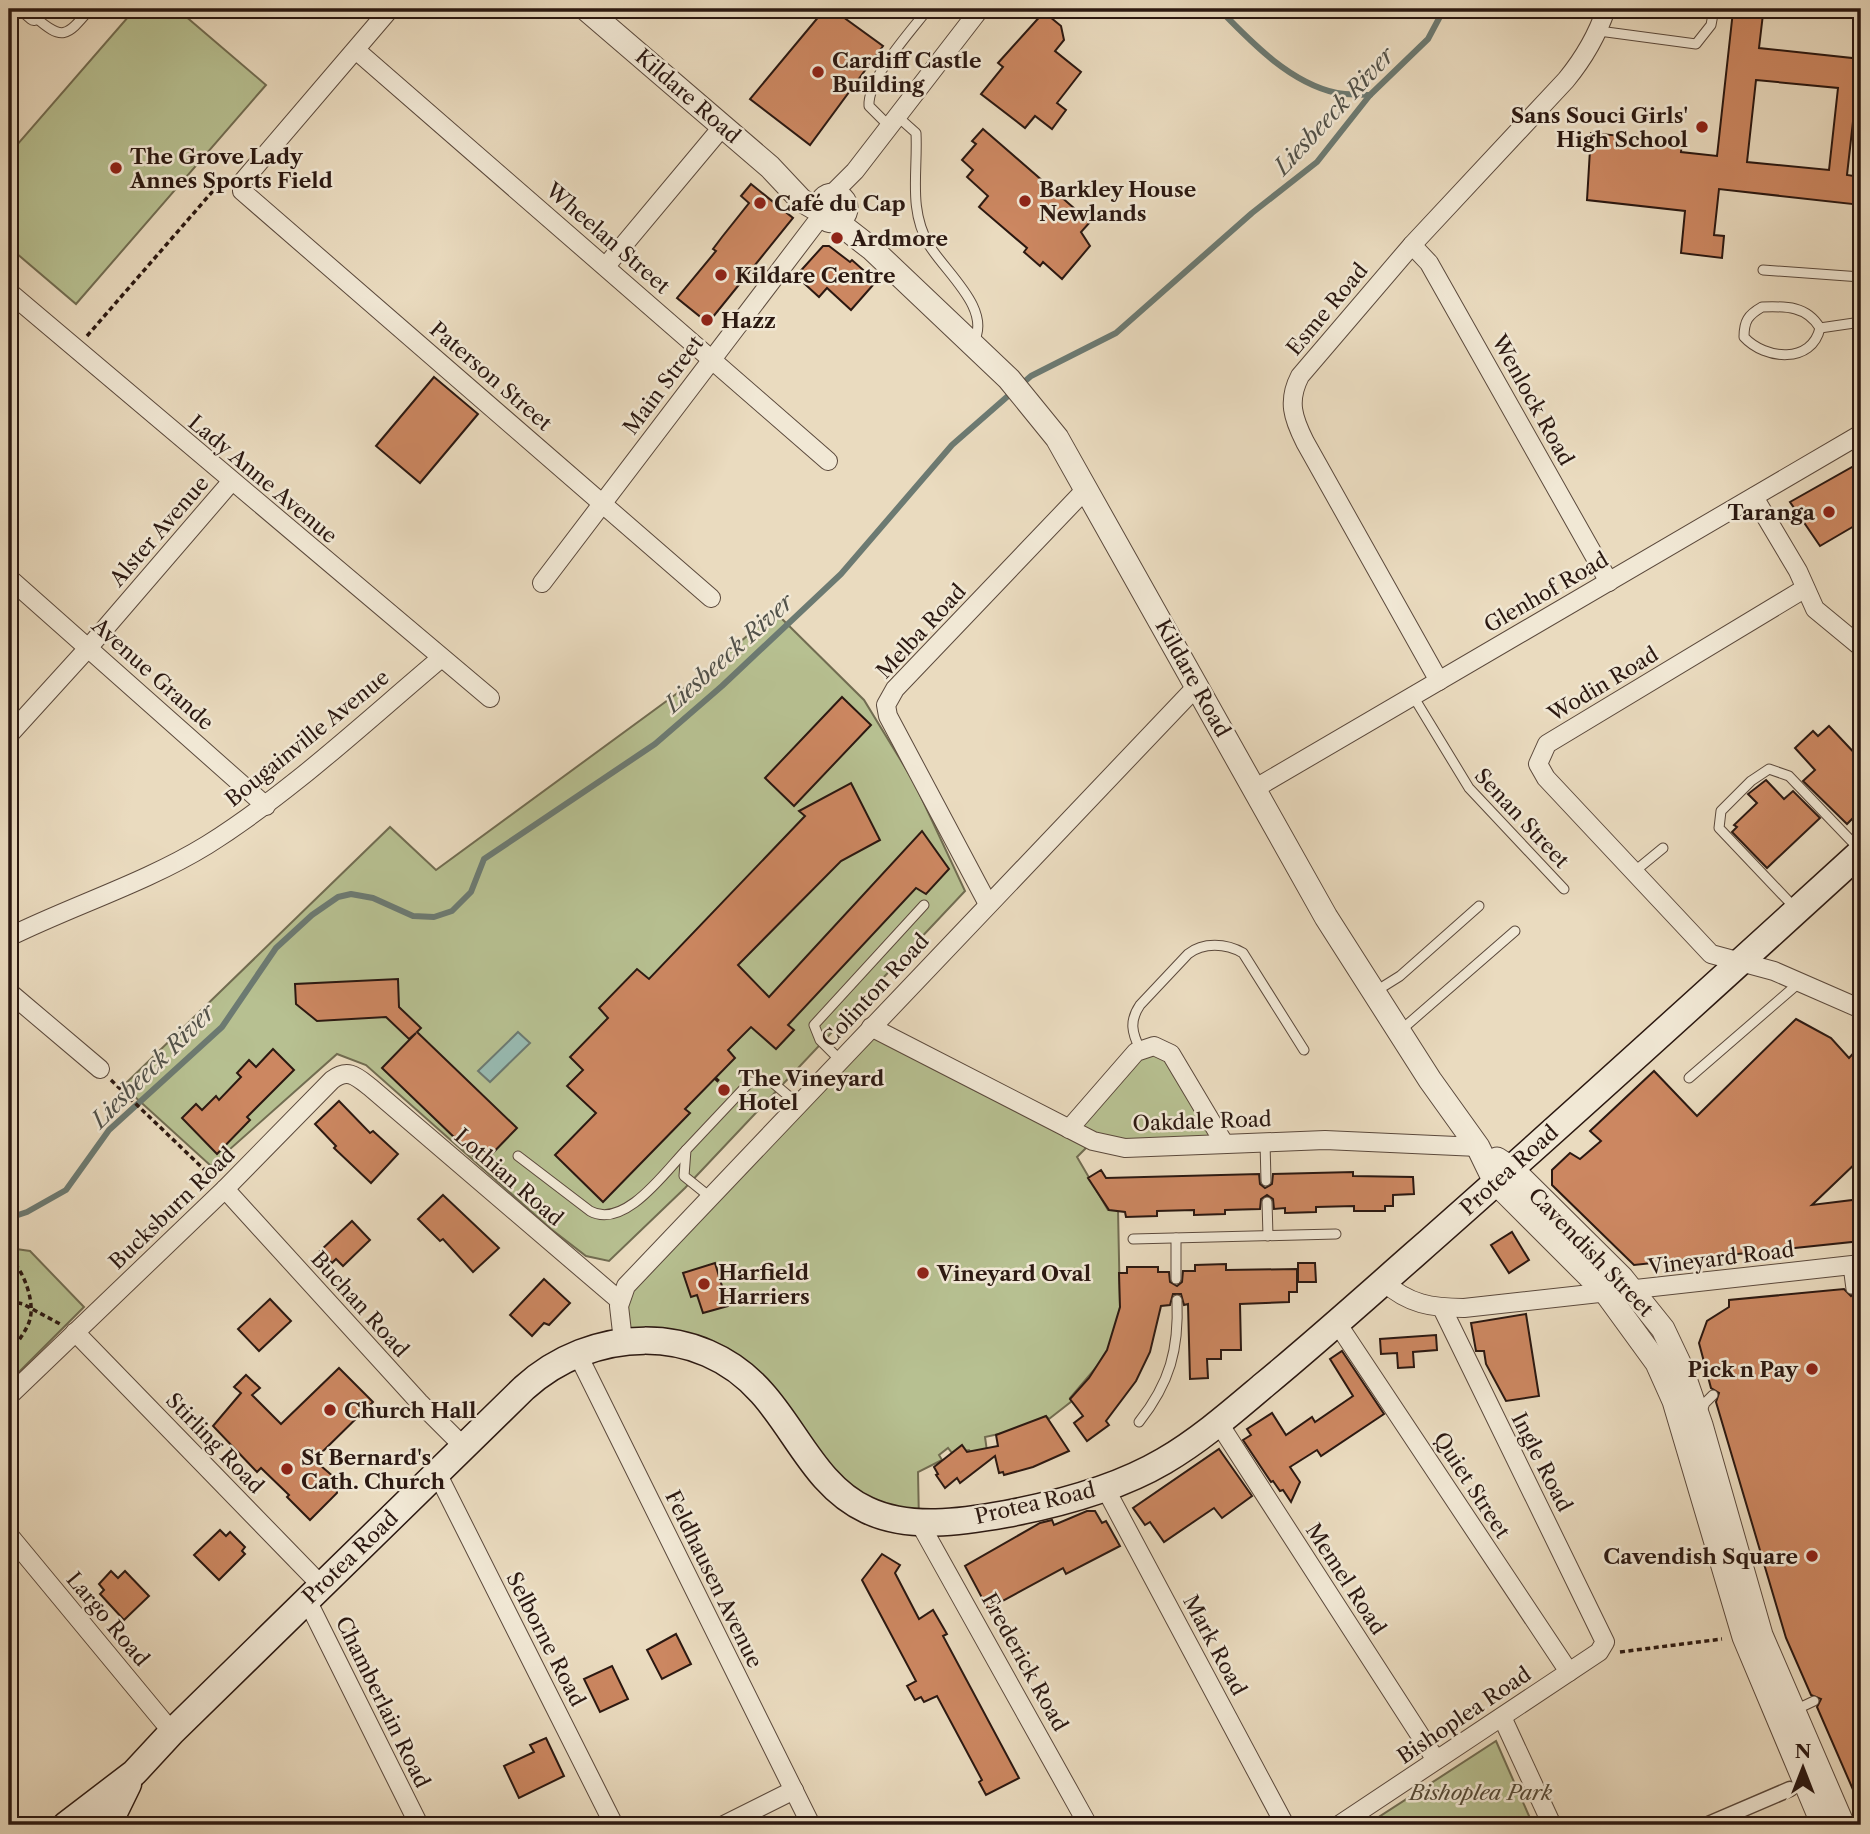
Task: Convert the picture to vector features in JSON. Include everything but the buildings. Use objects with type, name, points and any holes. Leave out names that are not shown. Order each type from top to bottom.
[{"type":"main road","name":"Protea Road","points":[[66,1825],[134,1773],[314,1592],[534,1379],[577,1353],[623,1341],[651,1340],[686,1346],[730,1366],[766,1397],[823,1476],[841,1494],[870,1512],[919,1522],[1010,1513],[1104,1486],[1164,1461],[1218,1422],[1338,1324],[1861,852]]},
{"type":"main road","name":"Protea Road","points":[[108,1825],[134,1773]]},
{"type":"street","name":"Kildare Road","points":[[586,9],[789,184],[832,207],[866,243],[1009,379],[1031,404],[1087,488],[1326,917],[1451,1113],[1478,1147]]},
{"type":"street","name":"Esme Road","points":[[1438,681],[1305,442],[1292,410],[1294,387],[1300,376],[1412,245],[1566,80],[1599,31],[1606,9]]},
{"type":"street","name":"Main Street","points":[[542,583],[814,224],[832,207],[855,171],[976,10]]},
{"type":"street","points":[[241,188],[243,181],[357,51],[382,11]]},
{"type":"street","name":"Wheelan Street","points":[[357,51],[828,461]]},
{"type":"street","points":[[606,266],[723,126]]},
{"type":"street","name":"Paterson Street","points":[[241,188],[244,194],[711,598]]},
{"type":"street","name":"Wenlock Road","points":[[1412,245],[1429,263],[1609,582]]},
{"type":"street","name":"Lady Anne Avenue","points":[[9,292],[440,659],[490,698]]},
{"type":"street","name":"Glenhof Road","points":[[1254,789],[1861,433]]},
{"type":"street","name":"Alster Avenue","points":[[9,735],[231,482]]},
{"type":"street","name":"Melba Road","points":[[988,904],[888,716],[886,705],[895,689],[1087,488]]},
{"type":"street","points":[[1754,497],[1798,571],[1815,609],[1861,648]]},
{"type":"street","name":"Avenue Grande","points":[[9,578],[266,806]]},
{"type":"street","name":"Wodin Road","points":[[1804,589],[1543,749],[1538,764],[1546,778],[1712,954],[1741,961],[1800,982],[1861,1009]]},
{"type":"street","name":"Bougainville Avenue","points":[[9,937],[150,875],[205,846],[266,806],[440,659]]},
{"type":"street","name":"Colinton Road","points":[[620,1301],[626,1286],[1197,686]]},
{"type":"street","points":[[9,992],[100,1069]]},
{"type":"street","name":"Oakdale Road","points":[[871,1027],[1093,1141],[1125,1148],[1366,1140],[1478,1147]]},
{"type":"street","points":[[1069,1129],[1140,1049],[1159,1046],[1171,1054],[1224,1143]]},
{"type":"street","name":"Bucksburn Road","points":[[9,1396],[225,1189],[337,1076],[352,1073],[370,1087]]},
{"type":"street","name":"Lothian Road","points":[[370,1087],[620,1301]]},
{"type":"street","name":"Cavendish Street","points":[[1478,1147],[1606,1293],[1657,1363],[1674,1401],[1744,1637],[1823,1825]]},
{"type":"street","name":"Cavendish Street","points":[[1503,1175],[1632,1291],[1662,1329],[1681,1367],[1701,1425],[1761,1635],[1804,1706],[1843,1825]]},
{"type":"street","name":"Buchan Road","points":[[225,1189],[419,1402],[464,1447]]},
{"type":"street","name":"Vineyard Road","points":[[1384,1282],[1401,1297],[1442,1308],[1632,1291],[1855,1265]]},
{"type":"street","points":[[620,1301],[623,1341]]},
{"type":"street","name":"Ingle Road","points":[[1442,1308],[1604,1636]]},
{"type":"street","name":"Quiet Street","points":[[1338,1324],[1569,1672]]},
{"type":"street","name":"Stirling Road","points":[[75,1332],[314,1592]]},
{"type":"street","name":"Feldhausen Avenue","points":[[577,1353],[811,1825]]},
{"type":"street","name":"Memel Road","points":[[1218,1422],[1436,1760]]},
{"type":"street","name":"Selborne Road","points":[[437,1473],[614,1825]]},
{"type":"street","name":"Mark Road","points":[[1104,1486],[1285,1825]]},
{"type":"street","name":"Frederick Road","points":[[919,1522],[1088,1825]]},
{"type":"street","name":"Largo Road","points":[[9,1535],[172,1732]]},
{"type":"street","name":"Chamberlain Road","points":[[314,1592],[419,1825]]},
{"type":"street","name":"Bishoplea Road","points":[[1339,1825],[1599,1652],[1605,1642],[1604,1636]]},
{"type":"street","points":[[1502,1717],[1552,1825]]},
{"type":"street","points":[[1706,1825],[1790,1788]]},
{"type":"street","points":[[724,1825],[794,1790]]},
{"type":"lane","points":[[30,12],[49,30],[64,34],[72,30],[90,9]]},
{"type":"lane","points":[[928,9],[897,48],[868,95],[869,106],[916,133],[914,195],[928,242],[979,315],[978,335],[972,344]]},
{"type":"lane","points":[[1599,31],[1696,44],[1711,25],[1714,9]]},
{"type":"lane","points":[[1763,270],[1861,277]]},
{"type":"lane","points":[[1762,307],[1789,307],[1807,312],[1820,328],[1818,340],[1811,347],[1782,356],[1754,348],[1744,337],[1744,323],[1751,313],[1762,307]]},
{"type":"lane","points":[[1820,328],[1861,323]]},
{"type":"lane","name":"Senan Street","points":[[1413,696],[1469,788],[1564,889]]},
{"type":"lane","points":[[1797,910],[1719,828],[1721,811],[1751,781],[1769,769],[1789,775],[1861,852]]},
{"type":"lane","points":[[1634,871],[1663,848]]},
{"type":"lane","points":[[840,1059],[814,1031],[816,1020],[925,905]]},
{"type":"lane","points":[[1374,992],[1400,976],[1479,906]]},
{"type":"lane","points":[[1399,1031],[1425,1012],[1516,931]]},
{"type":"lane","points":[[1140,1049],[1132,1026],[1133,1015],[1188,954],[1195,949],[1211,945],[1235,948],[1243,953],[1304,1050]]},
{"type":"lane","points":[[1689,1078],[1800,982]]},
{"type":"lane","points":[[518,1156],[590,1211],[599,1216],[609,1216],[639,1198],[750,1082],[772,1082],[798,1104]]},
{"type":"lane","points":[[1265,1142],[1266,1181]]},
{"type":"lane","points":[[686,1150],[684,1176],[710,1197]]},
{"type":"lane","points":[[1267,1202],[1268,1236]]},
{"type":"lane","points":[[1133,1239],[1336,1234]]},
{"type":"lane","points":[[1176,1238],[1176,1279]]},
{"type":"lane","points":[[1851,1289],[1855,1265]]},
{"type":"lane","points":[[1139,1422],[1157,1396],[1175,1354],[1177,1300]]},
{"type":"lane","points":[[1701,1425],[1703,1406],[1713,1395]]},
{"type":"path","points":[[75,349],[219,184],[225,182],[241,188]]},
{"type":"path","points":[[100,1069],[225,1189]]},
{"type":"path","points":[[9,1258],[19,1270],[31,1309],[30,1319],[9,1358]]},
{"type":"path","points":[[9,1301],[31,1309],[75,1332]]},
{"type":"path","points":[[1620,1652],[1729,1638]]},
{"type":"green space","name":"The Grove Lady Annes Sports Field","points":[[135,9],[177,9],[266,85],[76,304],[9,247],[9,154]]},
{"type":"green space","points":[[775,612],[864,700],[914,782],[965,891],[685,1188],[609,1261],[586,1256],[551,1229],[366,1065],[337,1054],[211,1166],[123,1086],[390,827],[436,870],[698,678]]},
{"type":"green space","name":"Vineyard Oval","points":[[871,1027],[1069,1129],[1136,1052],[1159,1046],[1224,1143],[1093,1141],[1077,1157],[1108,1210],[1118,1210],[1120,1307],[1116,1344],[1070,1398],[1072,1401],[1049,1419],[1046,1416],[1017,1430],[985,1437],[987,1451],[976,1459],[969,1450],[952,1453],[948,1448],[939,1455],[942,1460],[918,1472],[919,1522],[877,1515],[744,1376],[633,1340],[622,1293]]},
{"type":"green space","points":[[9,1248],[30,1251],[84,1307],[9,1382]]},
{"type":"green space","name":"Bishoplea Park","points":[[1496,1741],[1533,1825],[1368,1824]]},
{"type":"water","points":[[518,1032],[530,1043],[490,1082],[478,1071]]},
{"type":"waterway","points":[[1219,9],[1244,35],[1287,71],[1320,88],[1337,93],[1370,95]]},
{"type":"waterway","name":"Liesbeeck River","points":[[9,1218],[27,1212],[66,1190],[109,1130],[222,1027],[276,948],[312,915],[338,897],[351,894],[373,898],[413,916],[434,917],[452,911],[471,892],[484,859],[655,744],[722,686],[841,574],[952,445],[1031,376],[1116,333],[1252,213],[1317,162],[1370,95],[1428,39],[1444,9]]},
{"type":"place","name":"Cardiff Castle Building","points":[[818,72]]},
{"type":"place","name":"Sans Souci Girls' High School","points":[[1702,127]]},
{"type":"place","name":"The Grove Lady Annes Sports Field","points":[[116,168]]},
{"type":"place","name":"Barkley House Newlands","points":[[1025,201]]},
{"type":"place","name":"Café du Cap","points":[[760,203]]},
{"type":"place","name":"Ardmore","points":[[837,238]]},
{"type":"place","name":"Kildare Centre","points":[[721,275]]},
{"type":"place","name":"Hazz","points":[[707,320]]},
{"type":"place","name":"Taranga","points":[[1829,512]]},
{"type":"place","name":"The Vineyard Hotel","points":[[724,1090]]},
{"type":"place","name":"Vineyard Oval","points":[[923,1273]]},
{"type":"place","name":"Harfield Harriers","points":[[704,1284]]},
{"type":"place","name":"Pick n Pay","points":[[1812,1369]]},
{"type":"place","name":"Church Hall","points":[[330,1410]]},
{"type":"place","name":"St Bernard's Cath. Church","points":[[287,1469]]},
{"type":"place","name":"Cavendish Square","points":[[1812,1556]]}]
